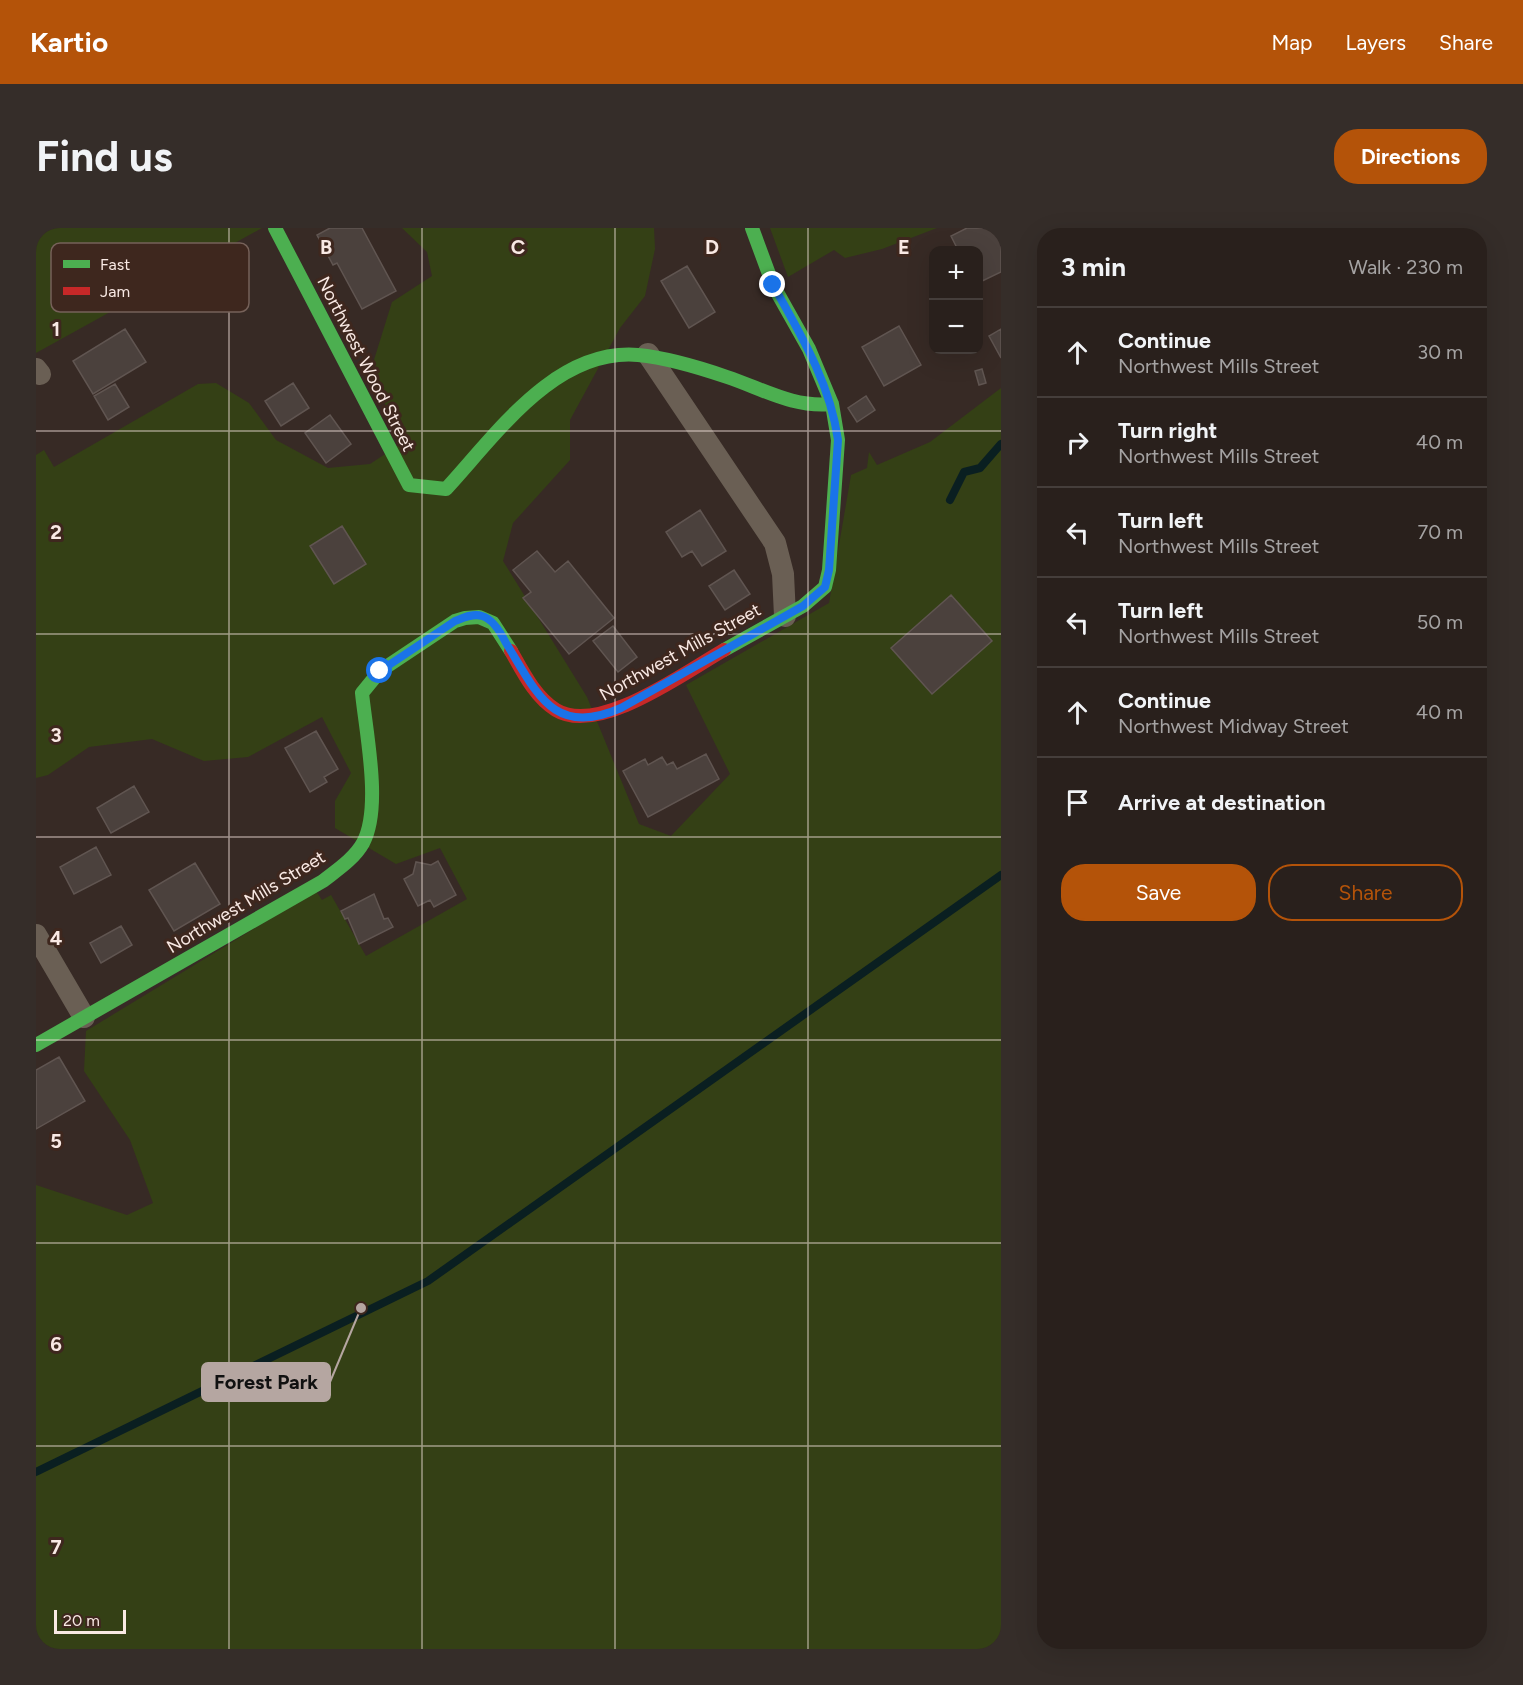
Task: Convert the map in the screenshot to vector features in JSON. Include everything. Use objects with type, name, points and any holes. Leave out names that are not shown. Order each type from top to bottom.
[{"type":"street","name":"Northwest Wood Street","points":[[275,228],[409,485],[446,489],[541,390],[567,371],[606,355],[648,354]]},
{"type":"street","name":"Northwest Mills Street","points":[[36,1045],[323,881],[359,853],[370,824],[373,807],[362,693],[380,671],[455,621],[469,615],[482,615],[493,623],[542,701],[566,716],[580,719],[593,718],[621,708],[803,606],[825,587],[832,549],[838,440],[832,404],[809,349],[773,285],[752,228]]},
{"type":"street","points":[[648,354],[702,367],[789,402],[817,407],[832,404]]},
{"type":"street","points":[[648,354],[775,543],[783,574],[785,616]]},
{"type":"street","points":[[36,935],[84,1017]]},
{"type":"green space","points":[[36,228],[262,228],[235,243],[51,243],[51,312],[110,312],[36,353]]},
{"type":"green space","points":[[402,228],[654,228],[655,249],[645,296],[620,328],[570,420],[570,460],[513,523],[503,561],[587,697],[639,824],[671,836],[730,774],[686,685],[829,603],[851,475],[867,468],[869,452],[877,465],[930,442],[1001,388],[1001,1649],[36,1649],[36,1185],[127,1215],[153,1203],[130,1140],[84,1071],[86,1031],[316,891],[322,900],[331,895],[366,956],[467,899],[440,848],[396,864],[335,828],[335,801],[351,773],[322,717],[248,757],[204,761],[152,739],[89,747],[48,775],[36,778],[36,455],[44,450],[54,467],[198,384],[216,383],[249,403],[276,440],[328,468],[370,464],[405,441],[382,399],[373,363],[392,302],[432,276],[427,252]]},
{"type":"green space","points":[[770,228],[937,228],[882,249],[845,258],[834,250],[788,277]]},
{"type":"building","points":[[330,228],[362,228],[396,291],[362,309],[337,263],[333,265],[317,235]]},
{"type":"building","points":[[967,228],[1001,228],[1001,272],[983,281],[983,246],[956,246],[951,236]]},
{"type":"building","points":[[687,266],[715,312],[689,328],[661,281]]},
{"type":"building","points":[[899,326],[921,365],[884,386],[862,347]]},
{"type":"building","points":[[125,329],[146,362],[93,394],[73,361]]},
{"type":"building","points":[[1001,329],[1001,358],[989,336]]},
{"type":"building","points":[[982,369],[986,383],[979,385],[975,371]]},
{"type":"building","points":[[293,383],[309,408],[281,426],[265,401]]},
{"type":"building","points":[[115,384],[129,407],[108,420],[94,396]]},
{"type":"building","points":[[866,396],[875,410],[857,422],[848,408]]},
{"type":"building","points":[[330,415],[351,444],[326,463],[305,433]]},
{"type":"building","points":[[700,510],[726,551],[702,566],[692,551],[682,557],[666,532]]},
{"type":"building","points":[[342,526],[366,564],[334,584],[310,546]]},
{"type":"building","points":[[537,551],[555,572],[568,561],[614,618],[569,654],[523,598],[531,592],[513,570]]},
{"type":"building","points":[[734,570],[750,594],[725,610],[709,586]]},
{"type":"building","points":[[951,595],[992,641],[932,694],[891,648]]},
{"type":"building","points":[[613,626],[637,657],[618,672],[593,641]]},
{"type":"building","points":[[316,731],[338,769],[324,777],[327,782],[310,792],[285,748]]},
{"type":"building","points":[[706,754],[719,779],[648,817],[623,771],[645,759],[648,765],[662,757],[667,765],[673,762],[677,769]]},
{"type":"building","points":[[134,786],[149,812],[111,833],[97,808]]},
{"type":"building","points":[[96,847],[111,875],[74,894],[60,867]]},
{"type":"building","points":[[438,861],[456,895],[434,907],[430,900],[418,906],[404,879],[413,874],[416,862],[431,865]]},
{"type":"building","points":[[195,863],[220,904],[174,931],[149,890]]},
{"type":"building","points":[[374,894],[384,919],[388,918],[393,927],[359,944],[348,918],[345,919],[341,911]]},
{"type":"building","points":[[121,926],[132,945],[101,963],[90,943]]},
{"type":"building","points":[[59,1057],[85,1101],[36,1129],[36,1070]]},
{"type":"waterway","points":[[950,500],[964,472],[980,468],[1001,444]]},
{"type":"waterway","points":[[36,1472],[428,1281],[1001,875]]},
{"type":"traffic: fast","points":[[275,228],[409,485],[446,489],[507,421],[530,399],[554,380],[580,365],[608,357],[650,356],[694,366],[791,400],[832,404]]},
{"type":"traffic: fast","points":[[724,650],[803,606],[825,587],[829,570],[838,440],[832,404],[809,349],[773,285],[752,228]]},
{"type":"traffic: fast","points":[[36,1045],[323,881],[355,854],[363,843],[369,828],[372,791],[362,693],[380,671],[455,621],[465,618],[479,617],[493,623],[511,651]]},
{"type":"traffic: jam","points":[[511,651],[530,684],[542,698],[556,710],[574,716],[595,715],[642,698],[724,650]]},
{"type":"place","name":"Forest Park","points":[[361,1308]]},
{"type":"route","points":[[380,671],[455,621],[469,615],[482,615],[493,623],[503,637],[542,701],[551,709],[566,716],[580,719],[593,718],[621,708],[803,606],[825,587],[832,549],[838,440],[836,422],[832,404],[809,349],[773,285]]}]
